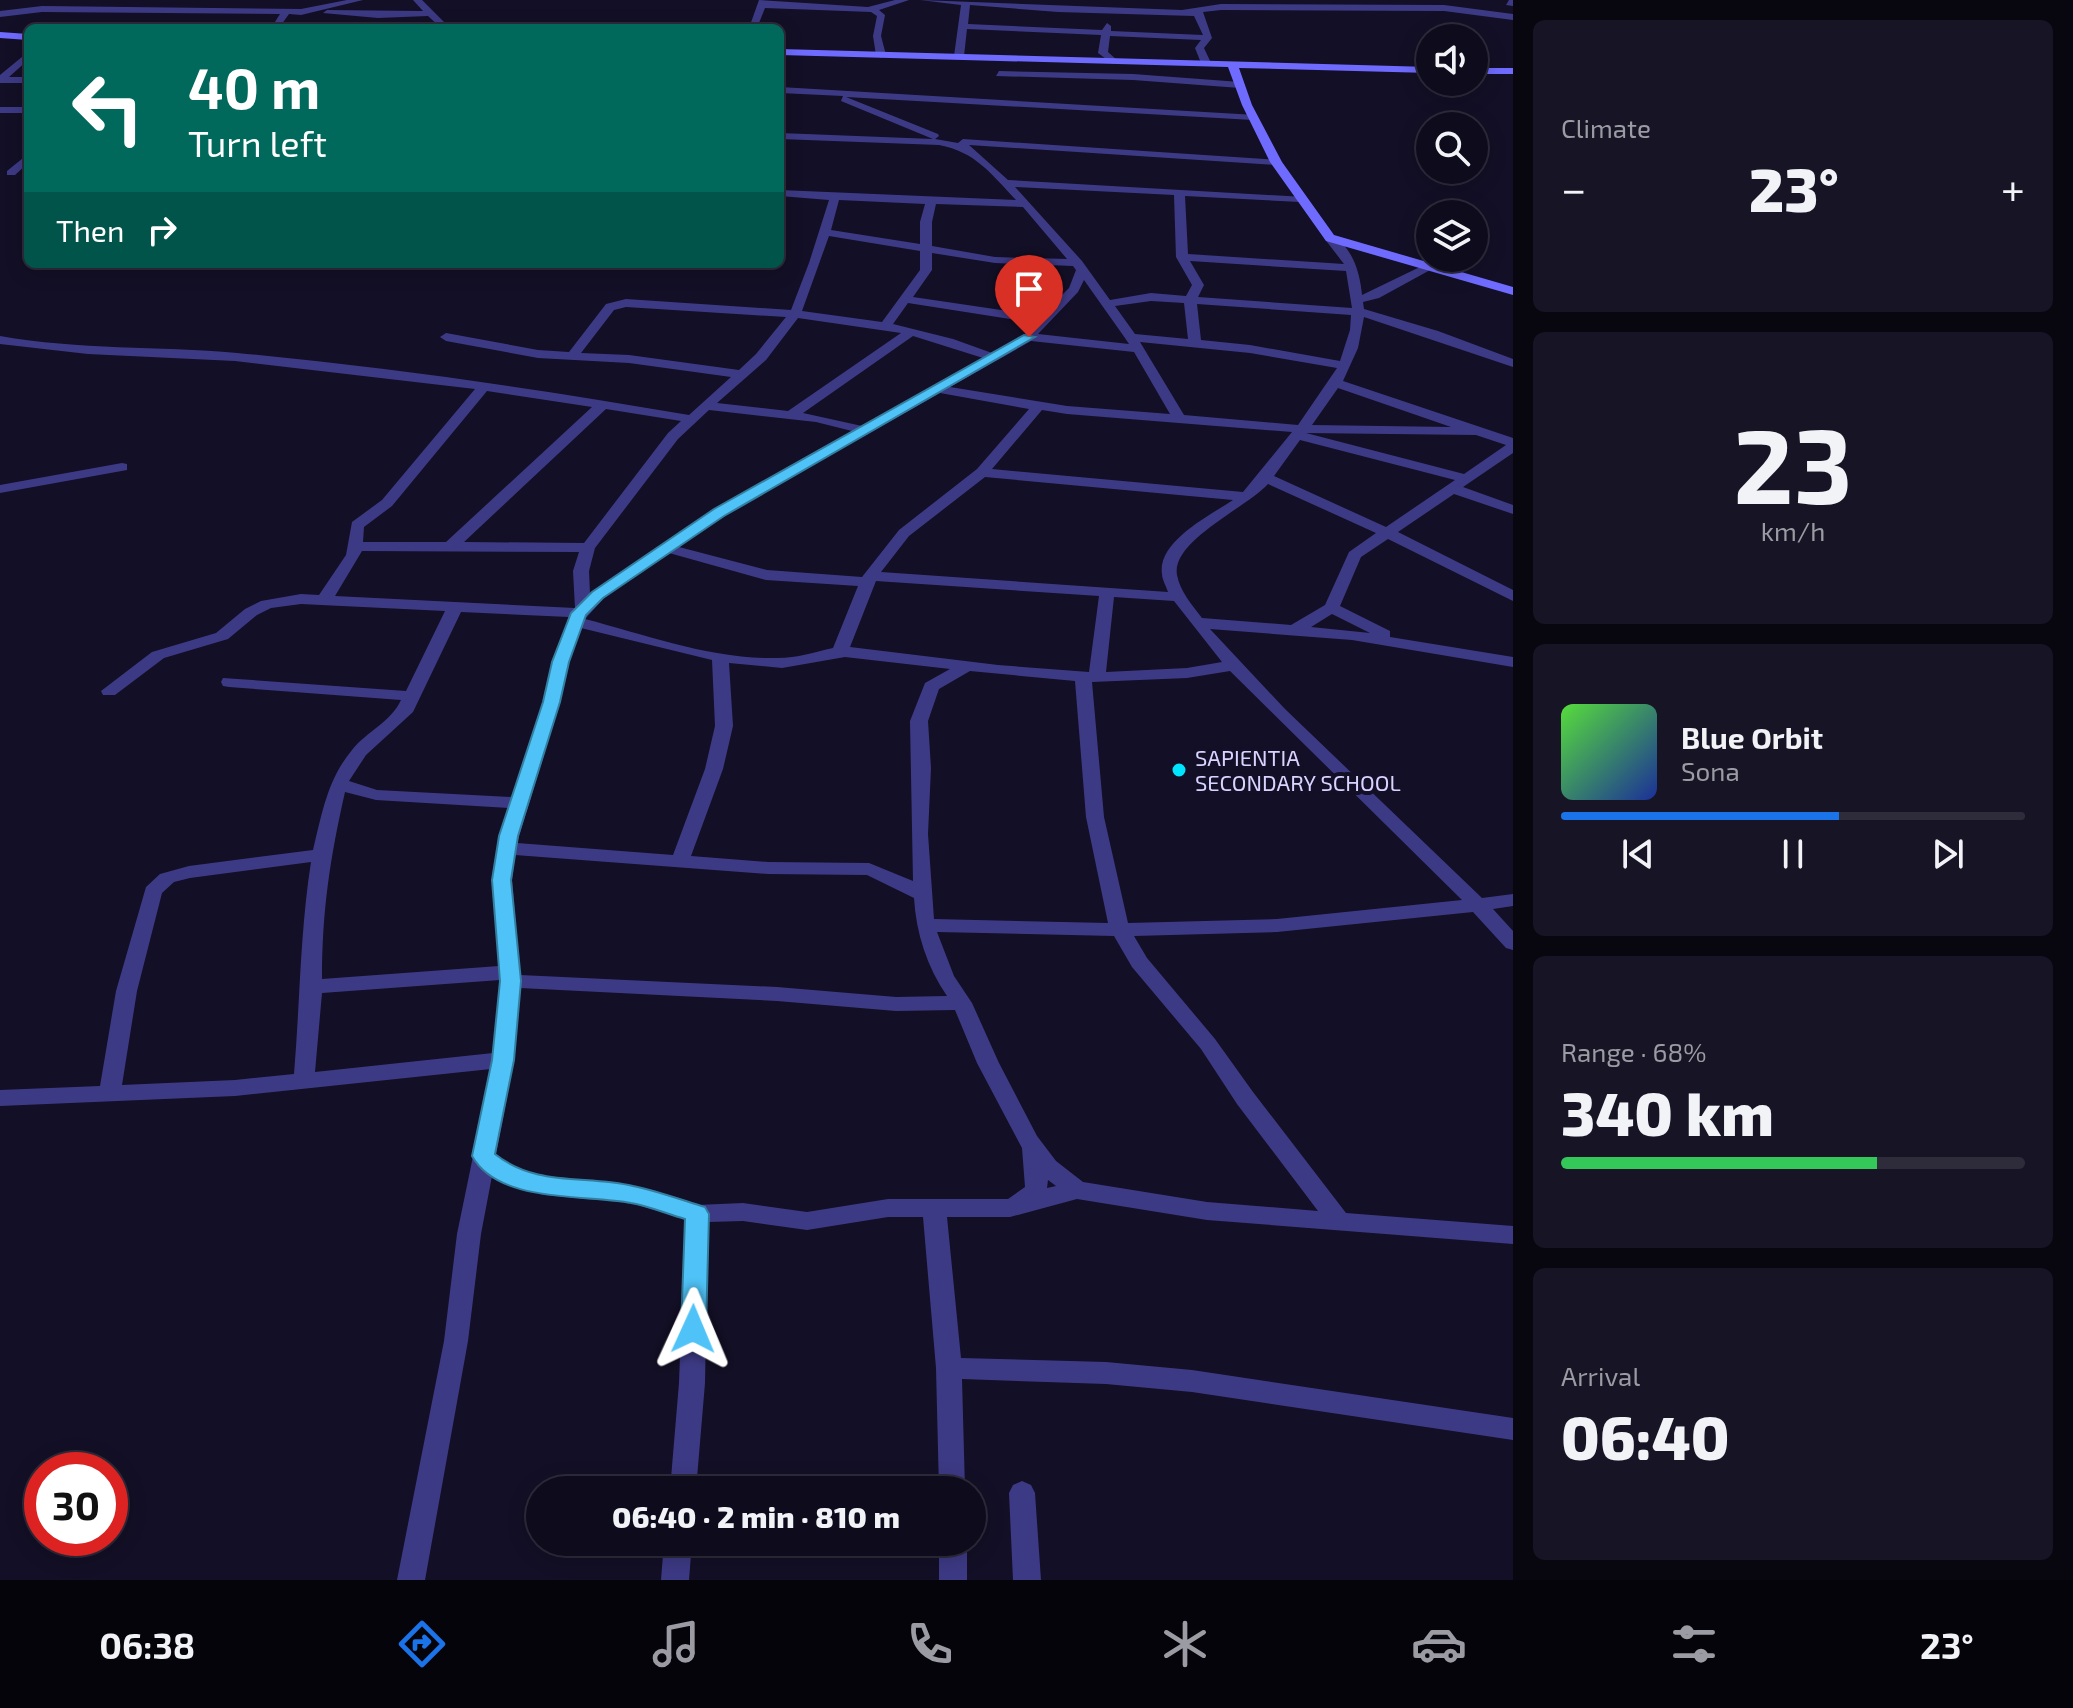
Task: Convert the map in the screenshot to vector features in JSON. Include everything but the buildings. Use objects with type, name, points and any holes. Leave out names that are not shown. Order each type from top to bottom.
[{"type":"street","points":[[67,10],[84,0]]},
{"type":"street","points":[[153,12],[167,0]]},
{"type":"street","points":[[251,9],[262,0]]},
{"type":"street","points":[[301,12],[359,0]]},
{"type":"street","points":[[874,10],[888,2],[905,0]]},
{"type":"street","points":[[924,0],[1185,12],[1511,7]]},
{"type":"street","points":[[420,2],[435,1]]},
{"type":"street","points":[[420,2],[442,24]]},
{"type":"street","points":[[754,24],[762,2],[874,10],[881,15],[877,36],[881,55]]},
{"type":"street","points":[[959,56],[964,26],[962,19],[967,6],[961,2]]},
{"type":"street","points":[[0,14],[28,10],[153,12],[251,9],[368,15],[432,13]]},
{"type":"street","points":[[1106,10],[1108,35],[1103,53],[1113,61]]},
{"type":"street","points":[[278,24],[287,11]]},
{"type":"street","points":[[1202,12],[1208,38]]},
{"type":"street","points":[[964,26],[1208,38]]},
{"type":"street","points":[[2,37],[24,37]]},
{"type":"street","points":[[1206,63],[1199,48],[1208,38]]},
{"type":"street","points":[[784,52],[1416,70]]},
{"type":"street","points":[[997,88],[1000,58]]},
{"type":"street","points":[[24,59],[0,80],[24,80]]},
{"type":"street","points":[[1232,63],[1253,117],[1276,162],[1330,238],[1344,250],[1352,268],[1359,306],[1345,366],[1336,383],[1265,477],[1246,497],[1182,544],[1170,558],[1168,576],[1178,597],[1199,623],[1293,728],[1479,905],[1513,943]]},
{"type":"street","points":[[1488,71],[1513,71]]},
{"type":"street","points":[[784,90],[826,93],[997,88],[1137,77],[1240,85]]},
{"type":"street","points":[[997,88],[1253,117]]},
{"type":"street","points":[[826,93],[930,135],[965,143],[1276,162]]},
{"type":"street","points":[[0,110],[24,110]]},
{"type":"street","points":[[784,136],[955,143],[972,151],[1007,183],[1080,267],[1135,343],[1178,417]]},
{"type":"street","points":[[0,166],[14,170],[24,161]]},
{"type":"street","points":[[1007,183],[1300,199]]},
{"type":"street","points":[[784,193],[1026,204]]},
{"type":"street","points":[[1179,193],[1182,257],[1198,285],[1190,300],[1195,342]]},
{"type":"street","points":[[411,1580],[456,1341],[469,1234],[503,1060],[510,976],[502,893],[507,848],[579,615],[581,571],[588,548],[673,436],[761,357],[795,314],[835,197]]},
{"type":"street","points":[[885,327],[926,270],[926,222],[931,200]]},
{"type":"street","points":[[825,232],[995,260],[1080,267]]},
{"type":"street","points":[[1330,238],[1416,263]]},
{"type":"street","points":[[1182,257],[1352,268]]},
{"type":"street","points":[[579,615],[598,595],[719,512],[1029,337],[1074,289],[1080,267]]},
{"type":"street","points":[[1359,306],[1419,272]]},
{"type":"street","points":[[1446,272],[1513,291]]},
{"type":"street","points":[[1107,304],[1151,297],[1359,306],[1513,363]]},
{"type":"street","points":[[904,299],[1047,321]]},
{"type":"street","points":[[573,355],[610,307],[618,303],[795,314],[912,331],[992,357]]},
{"type":"street","points":[[791,415],[912,331]]},
{"type":"street","points":[[446,337],[538,354],[573,355],[741,374]]},
{"type":"street","points":[[1029,337],[1135,343],[1195,342],[1345,366]]},
{"type":"street","points":[[0,340],[65,348],[231,356],[484,386],[691,419]]},
{"type":"street","points":[[1494,357],[1513,347]]},
{"type":"street","points":[[1336,383],[1513,445]]},
{"type":"street","points":[[324,600],[357,546],[354,532],[357,525],[387,503],[484,386]]},
{"type":"street","points":[[937,388],[1038,407],[1178,417],[1299,432],[1477,431]]},
{"type":"street","points":[[450,547],[603,404]]},
{"type":"street","points":[[705,406],[791,415],[863,430]]},
{"type":"street","points":[[840,652],[869,579],[904,533],[982,472],[1038,407]]},
{"type":"street","points":[[1299,432],[1469,479]]},
{"type":"street","points":[[1296,629],[1331,608],[1338,599],[1354,555],[1469,479],[1513,445]]},
{"type":"street","points":[[0,489],[122,467]]},
{"type":"street","points":[[982,472],[1246,497]]},
{"type":"street","points":[[1265,477],[1386,532],[1513,596]]},
{"type":"street","points":[[1454,489],[1513,510]]},
{"type":"street","points":[[357,546],[588,548]]},
{"type":"street","points":[[667,548],[763,574],[1178,597]]},
{"type":"street","points":[[1107,594],[1090,678],[1095,817],[1119,927],[1139,962],[1208,1044],[1245,1098],[1340,1222]]},
{"type":"street","points":[[109,691],[158,655],[222,636],[251,612],[267,604],[301,599],[579,615],[720,656],[787,664],[854,651],[966,667],[1090,678],[1195,673],[1236,665]]},
{"type":"street","points":[[304,1080],[312,987],[312,920],[321,855],[338,784],[359,752],[404,712],[455,607]]},
{"type":"street","points":[[1331,608],[1398,641]]},
{"type":"street","points":[[1199,623],[1296,629],[1398,641],[1513,662]]},
{"type":"street","points":[[681,859],[714,769],[724,726],[720,656]]},
{"type":"street","points":[[966,667],[931,687],[919,721],[922,749],[919,834],[925,925],[933,955],[962,1003],[988,1063],[1029,1141],[1060,1179],[1077,1190]]},
{"type":"street","points":[[229,682],[411,696]]},
{"type":"street","points":[[338,784],[376,795],[519,803]]},
{"type":"street","points":[[507,848],[768,868],[869,869],[923,895]]},
{"type":"street","points":[[110,1093],[117,1032],[137,946],[153,891],[158,885],[167,878],[189,872],[321,855]]},
{"type":"street","points":[[925,925],[1262,927],[1380,918],[1513,900]]},
{"type":"street","points":[[312,987],[510,976],[896,1004],[962,1003]]},
{"type":"street","points":[[0,1098],[189,1091],[503,1060]]},
{"type":"street","points":[[1027,1202],[1036,1188],[1038,1172],[1029,1141]]},
{"type":"street","points":[[484,1156],[500,1170],[543,1186],[631,1194],[697,1214],[743,1212],[807,1221],[888,1208],[934,1206],[994,1210],[1077,1190],[1207,1211],[1513,1235]]},
{"type":"street","points":[[934,1206],[949,1368],[952,1476]]},
{"type":"street","points":[[684,1476],[692,1383],[697,1214]]},
{"type":"street","points":[[949,1368],[1106,1373],[1192,1381],[1513,1429]]},
{"type":"street","points":[[1022,1493],[1027,1580]]},
{"type":"street","points":[[675,1580],[677,1556]]},
{"type":"street","points":[[953,1556],[953,1580]]},
{"type":"place","name":"SAPIENTIA SECONDARY SCHOOL","points":[[1179,770]]},
{"type":"route","points":[[693,1329],[697,1214],[631,1194],[543,1186],[500,1170],[484,1156],[508,1017],[510,981],[502,880],[509,836],[552,702],[560,662],[579,613],[598,595],[719,512],[1029,337]]}]
